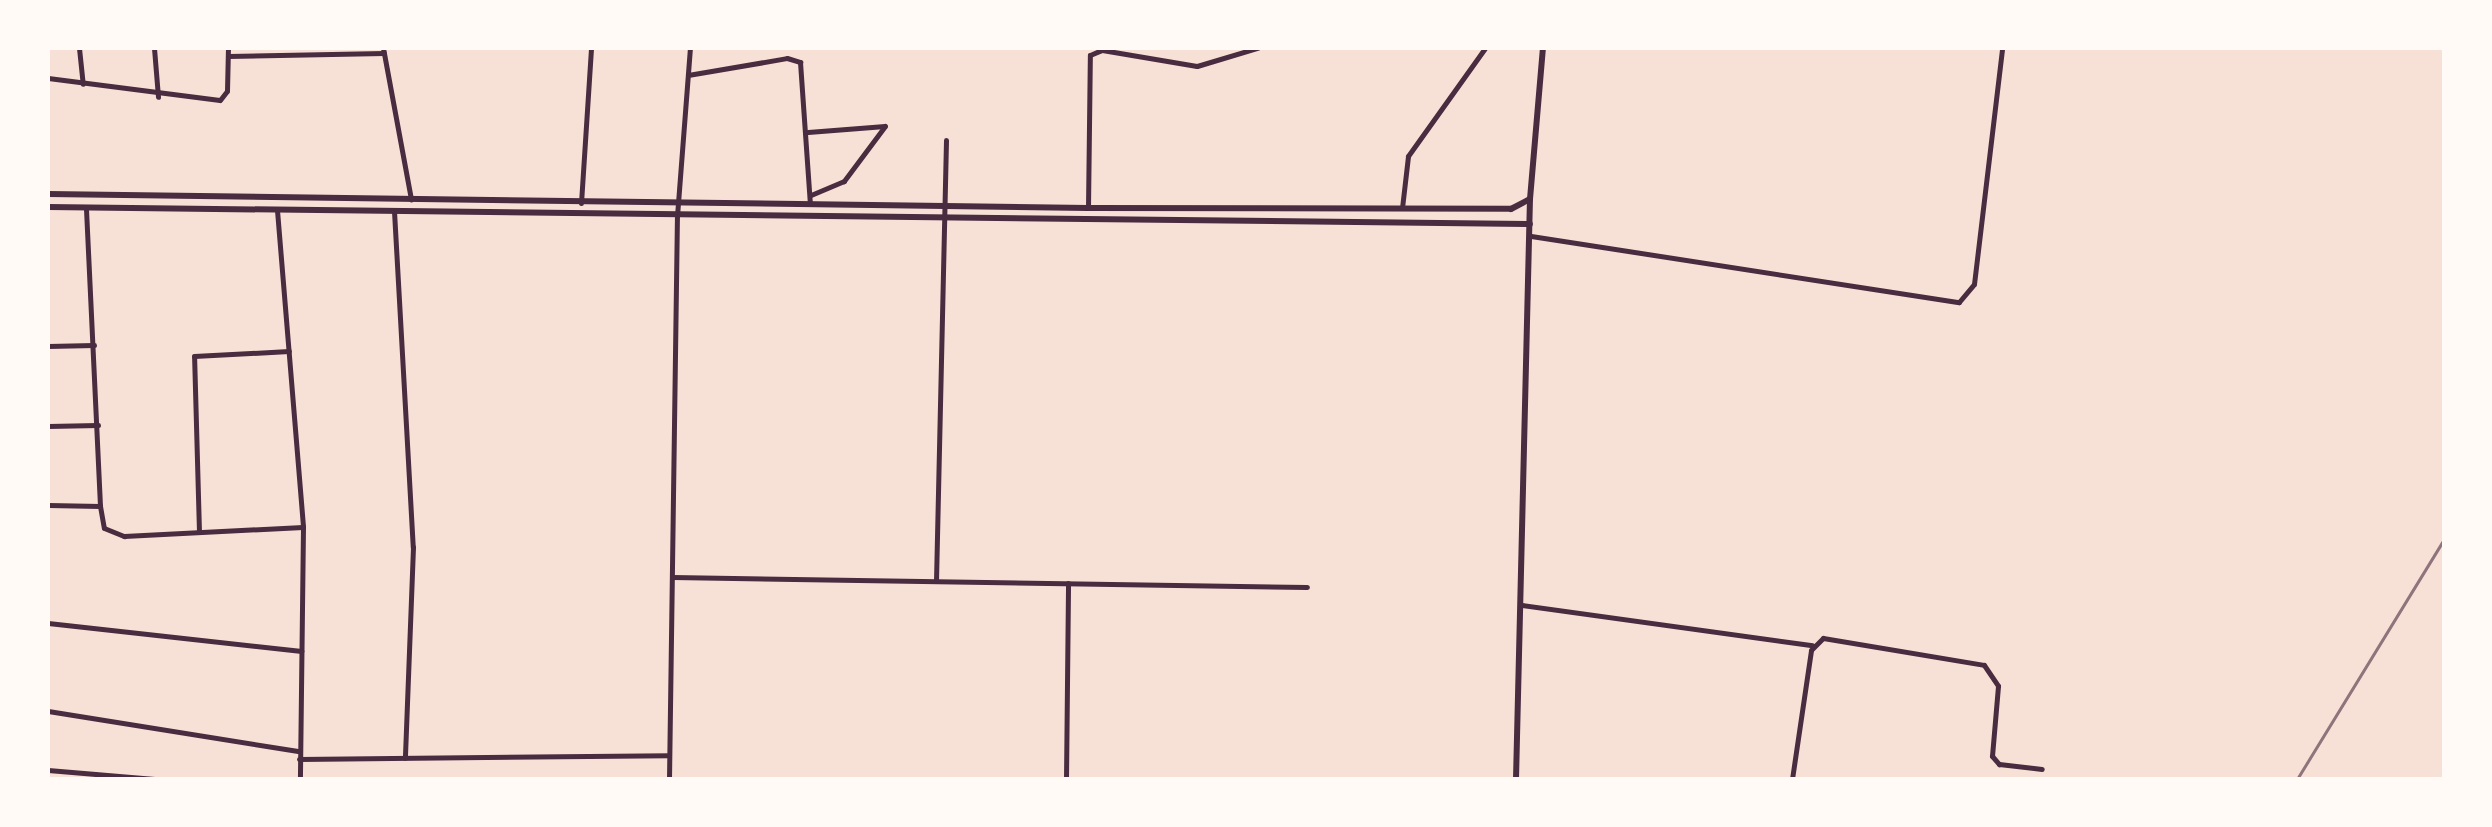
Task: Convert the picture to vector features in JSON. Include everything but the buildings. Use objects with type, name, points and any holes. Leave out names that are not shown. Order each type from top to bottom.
[{"type":"street","points":[[79,48],[83,84]]},
{"type":"street","points":[[154,48],[158,97]]},
{"type":"street","points":[[48,78],[158,97],[220,100],[228,48]]},
{"type":"street","points":[[581,204],[591,48]]},
{"type":"street","points":[[669,779],[677,216],[690,48]]},
{"type":"street","points":[[1088,208],[1095,142],[1090,55],[1102,50],[1197,66],[1257,48]]},
{"type":"street","points":[[1402,208],[1408,156],[1485,48]]},
{"type":"street","points":[[1516,779],[1530,199],[1543,48]]},
{"type":"street","points":[[1531,236],[1959,302],[1974,284],[2002,48]]},
{"type":"street","points":[[228,56],[384,50],[411,199]]},
{"type":"street","points":[[688,75],[794,59],[803,67],[810,204]]},
{"type":"street","points":[[808,132],[885,126],[844,181],[811,195]]},
{"type":"street","points":[[936,581],[947,207],[946,140]]},
{"type":"street","points":[[48,194],[581,204],[1088,208],[1511,209],[1530,199]]},
{"type":"street","points":[[48,207],[1530,224]]},
{"type":"street","points":[[86,209],[100,506],[113,535],[303,527]]},
{"type":"street","points":[[277,210],[303,527],[300,779]]},
{"type":"street","points":[[394,211],[413,547],[405,758]]},
{"type":"street","points":[[48,346],[94,345]]},
{"type":"street","points":[[199,532],[194,356],[289,351]]},
{"type":"street","points":[[48,426],[98,425]]},
{"type":"street","points":[[48,505],[100,506]]},
{"type":"street","points":[[672,577],[1307,587]]},
{"type":"street","points":[[1066,779],[1068,583]]},
{"type":"street","points":[[1522,605],[1812,645],[1823,638],[1984,665],[1998,686],[1992,756],[1999,764],[2042,769]]},
{"type":"street","points":[[48,623],[301,651]]},
{"type":"street","points":[[1792,779],[1812,645]]},
{"type":"street","points":[[48,711],[298,751]]},
{"type":"street","points":[[299,759],[669,755]]},
{"type":"street","points":[[48,770],[155,779]]},
{"type":"railway","points":[[2297,779],[2444,539]]}]
